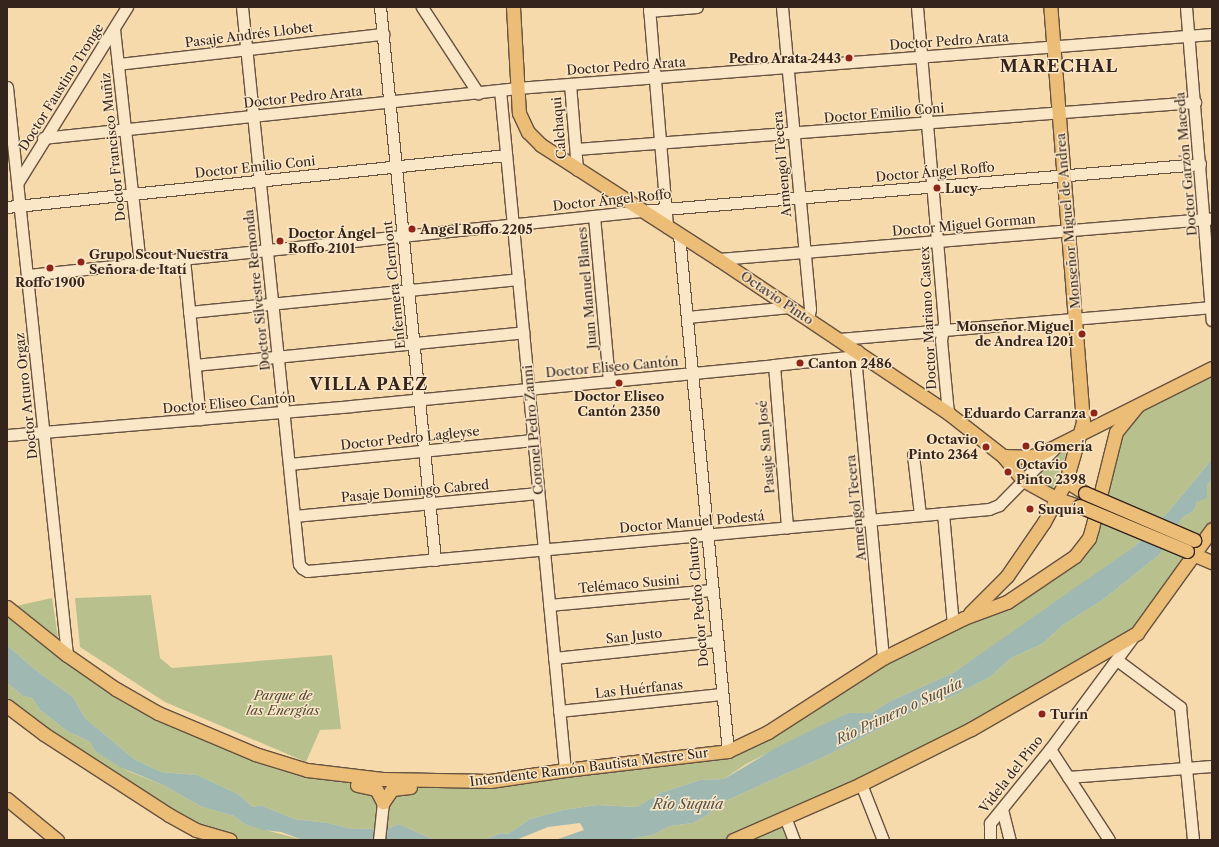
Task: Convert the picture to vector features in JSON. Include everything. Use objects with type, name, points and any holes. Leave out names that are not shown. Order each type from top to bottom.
[{"type":"main road","points":[[513,7],[517,88]]},
{"type":"main road","name":"Monseñor Miguel de Andrea","points":[[1050,7],[1076,321],[1083,422],[1081,434]]},
{"type":"main road","name":"Octavio Pinto","points":[[517,88],[519,113],[528,132],[541,145],[577,170],[839,339],[856,353],[948,413],[1003,456],[1023,480],[1057,499],[1198,548]]},
{"type":"main road","name":"Intendente Ramón Bautista Mestre Sur","points":[[958,621],[1007,576],[1057,499],[1066,481],[1081,434],[1212,368]]},
{"type":"main road","name":"Intendente Ramón Bautista Mestre Sur","points":[[7,607],[67,655],[116,689],[158,713],[277,762],[329,774],[384,780],[453,782],[490,781],[565,770],[728,751],[768,732],[884,658],[958,621],[1007,602],[1075,556],[1083,547],[1092,528],[1116,432],[1137,406]]},
{"type":"main road","points":[[1003,456],[1028,458],[1081,434]]},
{"type":"main road","points":[[1066,481],[1084,493],[1198,548],[1212,562]]},
{"type":"main road","points":[[733,840],[861,784],[981,724],[1136,633],[1212,529]]},
{"type":"main road","points":[[7,706],[44,734],[169,815],[196,830],[230,840]]},
{"type":"main road","points":[[277,762],[306,776],[370,786],[376,789],[383,799],[392,789],[398,787],[480,790],[572,776],[584,768]]},
{"type":"main road","points":[[7,799],[57,840]]},
{"type":"street","name":"Doctor Faustino Tronge","points":[[18,182],[43,138],[127,7]]},
{"type":"street","name":"Doctor Silvestre Remonda","points":[[242,7],[299,564],[302,568]]},
{"type":"street","name":"Enfermera Clermont","points":[[380,7],[435,560]]},
{"type":"street","points":[[422,7],[478,92]]},
{"type":"street","points":[[666,227],[649,9],[697,7]]},
{"type":"street","name":"Armengol Tecera","points":[[782,7],[804,252],[808,319]]},
{"type":"street","name":"Doctor Mariano Castex","points":[[917,7],[944,323],[941,340],[948,413]]},
{"type":"street","name":"Doctor Garzón Maceda","points":[[1186,7],[1200,164],[1208,218],[1212,320]]},
{"type":"street","name":"Doctor Francisco Muñiz","points":[[114,28],[140,263]]},
{"type":"street","name":"Pasaje Andrés Llobet","points":[[118,64],[383,34]]},
{"type":"street","name":"Doctor Pedro Arata","points":[[43,138],[517,88],[1212,34]]},
{"type":"street","name":"Calchaqui","points":[[570,84],[577,170]]},
{"type":"street","name":"Doctor Arturo Orgaz","points":[[7,87],[21,205],[67,655]]},
{"type":"street","name":"Coronel Pedro Zanni","points":[[500,90],[565,770]]},
{"type":"street","name":"Doctor Emilio Coni","points":[[576,149],[660,145],[1195,102]]},
{"type":"street","name":"Doctor Emilio Coni","points":[[7,207],[506,155]]},
{"type":"street","name":"Doctor Ángel Roffo","points":[[28,275],[641,211],[1200,164]]},
{"type":"street","name":"Juan Manuel Blanes","points":[[594,216],[609,381]]},
{"type":"street","name":"Doctor Miguel Gorman","points":[[718,260],[1208,218]]},
{"type":"street","name":"Doctor Pedro Chutro","points":[[679,235],[721,694],[728,751]]},
{"type":"street","points":[[184,259],[200,419]]},
{"type":"street","points":[[189,312],[518,279]]},
{"type":"street","points":[[687,317],[790,307]]},
{"type":"street","points":[[839,339],[1076,321],[1211,308]]},
{"type":"street","points":[[195,365],[523,332]]},
{"type":"street","name":"Armengol Tecera","points":[[856,353],[884,658]]},
{"type":"street","name":"Doctor Eliseo Cantón","points":[[7,436],[529,389],[774,365],[856,353]]},
{"type":"street","name":"Pasaje San José","points":[[774,365],[787,527]]},
{"type":"street","name":"Doctor Pedro Lagleyse","points":[[289,464],[533,440]]},
{"type":"street","name":"Doctor Manuel Podestá","points":[[302,568],[307,571],[989,509],[999,505],[1059,444]]},
{"type":"street","points":[[913,455],[920,515]]},
{"type":"street","name":"Pasaje Domingo Cabred","points":[[294,516],[538,493]]},
{"type":"street","points":[[943,513],[958,621]]},
{"type":"street","name":"Telémaco Susini","points":[[549,605],[712,590]]},
{"type":"street","name":"Videla del Pino","points":[[990,840],[990,822],[1050,749],[1136,633]]},
{"type":"street","name":"San Justo","points":[[554,658],[716,641]]},
{"type":"street","points":[[1117,660],[1180,707],[1188,768],[1194,840]]},
{"type":"street","name":"Las Huérfanas","points":[[559,711],[721,694]]},
{"type":"street","points":[[1050,749],[1109,840]]},
{"type":"street","points":[[1068,777],[1212,766]]},
{"type":"street","points":[[861,784],[883,840]]},
{"type":"street","points":[[379,840],[383,799]]},
{"type":"street","points":[[1002,809],[1010,840]]},
{"type":"street","points":[[785,817],[794,840]]},
{"type":"green space","points":[[1212,368],[1212,459],[1169,511],[1135,546],[1112,564],[953,673],[890,701],[871,713],[848,713],[746,764],[724,779],[700,780],[660,793],[637,807],[597,805],[563,810],[530,819],[508,834],[501,833],[484,840],[434,840],[399,824],[390,828],[350,829],[328,823],[294,819],[261,805],[253,807],[238,794],[197,775],[161,772],[134,759],[85,718],[73,697],[33,668],[7,645],[7,607],[116,689],[277,762],[468,782],[728,751],[871,666],[998,606],[1083,547],[1111,447],[1137,406]]},
{"type":"green space","points":[[1069,446],[1052,492],[1030,479],[1062,449]]},
{"type":"green space","points":[[1212,479],[1212,529],[1137,633],[1051,685],[733,840],[626,840],[653,835],[670,826],[693,823],[706,816],[721,803],[828,755],[918,709],[953,696],[990,677],[1011,658],[1042,644],[1063,625],[1104,599],[1159,555],[1183,517],[1194,511],[1197,502],[1207,496],[1207,485]]},
{"type":"green space","name":"Parque de las Energías","points":[[151,595],[160,658],[172,668],[332,655],[341,729],[320,730],[306,762],[165,702],[80,647],[75,598]]},
{"type":"green space","points":[[52,598],[59,645],[16,606]]},
{"type":"green space","points":[[7,683],[23,696],[32,698],[40,710],[67,731],[90,742],[95,751],[130,772],[163,785],[202,807],[234,816],[246,825],[303,840],[230,840],[204,832],[7,706]]},
{"type":"green space","points":[[783,825],[789,840],[746,840]]},
{"type":"water","name":"Río Suquía","points":[[1212,459],[1212,479],[1207,485],[1207,498],[1197,502],[1194,511],[1183,517],[1159,555],[1104,599],[1063,625],[1042,644],[1011,658],[990,677],[953,696],[918,709],[828,755],[721,803],[706,816],[693,823],[670,826],[653,835],[626,840],[555,840],[584,830],[580,823],[548,827],[516,840],[484,840],[501,833],[508,834],[530,819],[563,810],[597,805],[637,807],[660,793],[700,780],[724,779],[776,748],[848,713],[871,713],[890,701],[953,673],[1135,546],[1169,511]]},
{"type":"water","points":[[7,645],[33,668],[73,697],[85,718],[134,759],[161,772],[197,775],[238,794],[253,807],[261,805],[294,819],[328,823],[351,829],[390,828],[399,824],[434,840],[303,840],[281,832],[263,830],[246,825],[234,816],[202,807],[163,785],[120,767],[95,751],[90,742],[67,731],[40,710],[32,698],[23,696],[7,683]]},
{"type":"place","name":"Pedro Arata 2443","points":[[849,58]]},
{"type":"place","name":"Lucy","points":[[937,188]]},
{"type":"place","name":"Angel Roffo 2205","points":[[412,229]]},
{"type":"place","name":"Doctor Ángel Roffo 2101","points":[[280,241]]},
{"type":"place","name":"Grupo Scout Nuestra Señora de Itatí","points":[[81,262]]},
{"type":"place","name":"Roffo 1900","points":[[50,268]]},
{"type":"place","name":"Monseñor Miguel de Andrea 1201","points":[[1082,334]]},
{"type":"place","name":"Canton 2486","points":[[800,363]]},
{"type":"place","name":"Doctor Eliseo Cantón 2350","points":[[619,383]]},
{"type":"place","name":"Eduardo Carranza","points":[[1094,413]]},
{"type":"place","name":"Gomería","points":[[1026,446]]},
{"type":"place","name":"Octavio Pinto 2364","points":[[986,447]]},
{"type":"place","name":"Octavio Pinto 2398","points":[[1008,472]]},
{"type":"place","name":"Suquía","points":[[1030,509]]},
{"type":"place","name":"Turín","points":[[1042,714]]},
{"type":"district","name":"MARECHAL","points":[[1059,67]]},
{"type":"district","name":"VILLA PAEZ","points":[[369,385]]},
{"type":"water label","name":"Río Primero o Suquía","points":[[899,711]]}]
